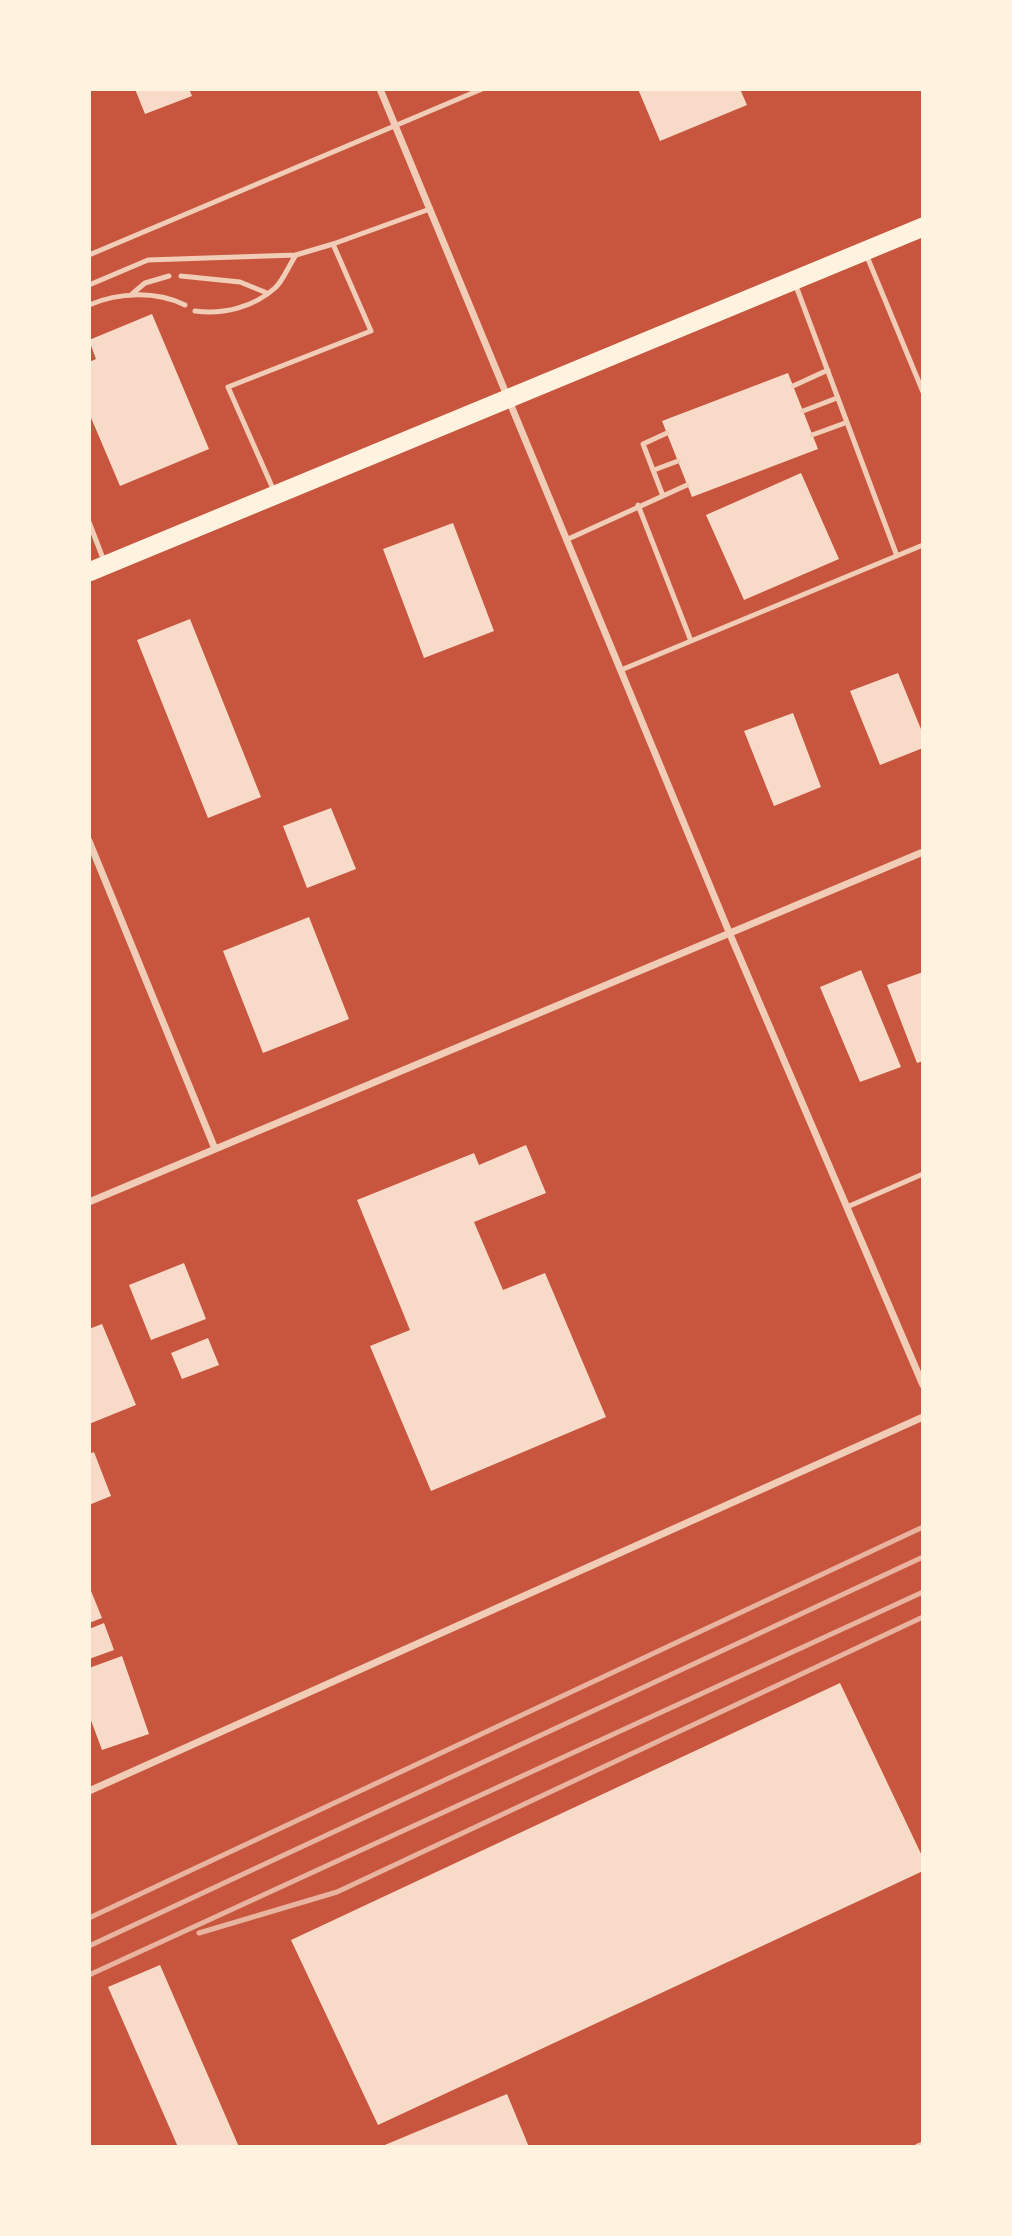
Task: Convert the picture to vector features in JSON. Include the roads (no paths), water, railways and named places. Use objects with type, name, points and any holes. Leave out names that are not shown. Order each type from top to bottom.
[{"type":"highway","points":[[98,569],[923,227]]},
{"type":"street","points":[[380,89],[729,932],[923,1385]]},
{"type":"street","points":[[89,841],[215,1149]]},
{"type":"street","points":[[89,1202],[923,852]]},
{"type":"street","points":[[89,1791],[923,1417]]},
{"type":"lane","points":[[89,255],[482,89]]},
{"type":"lane","points":[[89,285],[148,260],[296,255],[430,209]]},
{"type":"lane","points":[[275,494],[228,387],[371,331],[333,244]]},
{"type":"lane","points":[[865,251],[923,392]]},
{"type":"lane","points":[[195,311],[229,311],[267,293],[276,287],[296,255]]},
{"type":"lane","points":[[132,294],[145,283],[169,276]]},
{"type":"lane","points":[[181,276],[240,282],[267,293]]},
{"type":"lane","points":[[793,280],[897,556]]},
{"type":"lane","points":[[89,305],[132,294],[171,298],[185,305]]},
{"type":"lane","points":[[793,386],[828,370]]},
{"type":"lane","points":[[803,411],[837,398]]},
{"type":"lane","points":[[812,435],[845,423]]},
{"type":"lane","points":[[663,496],[643,444],[667,433]]},
{"type":"lane","points":[[654,470],[678,461]]},
{"type":"lane","points":[[566,540],[687,485]]},
{"type":"lane","points":[[638,505],[691,641]]},
{"type":"lane","points":[[89,522],[98,569]]},
{"type":"lane","points":[[621,670],[923,545]]},
{"type":"lane","points":[[847,1207],[923,1174]]},
{"type":"railway","points":[[89,1918],[923,1527]]},
{"type":"railway","points":[[89,1946],[923,1557]]},
{"type":"railway","points":[[89,1975],[923,1592]]},
{"type":"railway","points":[[199,1933],[337,1892],[923,1617]]}]
